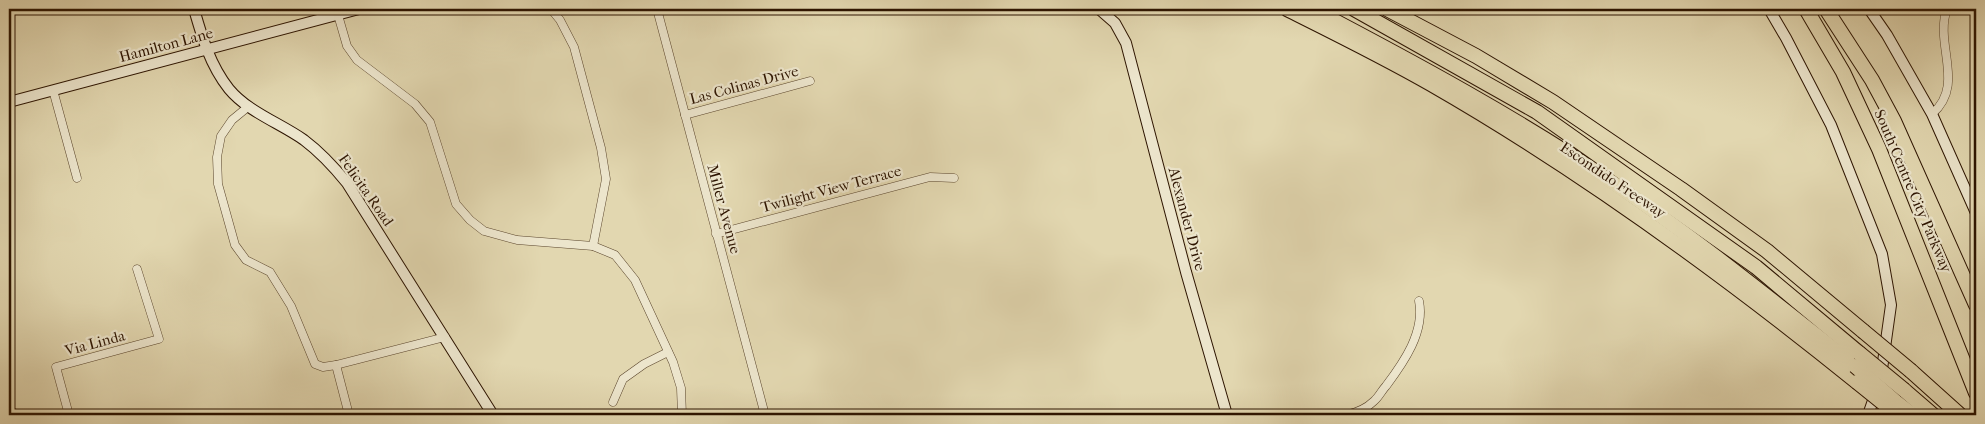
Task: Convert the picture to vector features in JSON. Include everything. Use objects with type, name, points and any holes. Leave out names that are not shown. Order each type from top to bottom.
[{"type":"highway","name":"Escondido Freeway","points":[[1287,9],[1430,84],[1569,169],[1675,242],[1790,328],[1857,382],[1898,405]]},
{"type":"highway","points":[[1312,9],[1492,106],[1614,183],[1857,360]]},
{"type":"highway","points":[[1354,9],[1537,112],[1756,267],[1857,360],[1898,405],[1913,415]]},
{"type":"highway","name":"Escondido Freeway","points":[[1387,9],[1476,56],[1553,102],[1681,188],[1767,251],[1911,371],[1960,415]]},
{"type":"highway","name":"South Centre City Parkway","points":[[1806,9],[1843,72],[1876,142],[1926,262],[1976,393]]},
{"type":"highway","name":"South Centre City Parkway","points":[[1826,9],[1872,80],[1894,121],[1976,305]]},
{"type":"highway","points":[[1898,405],[1933,415]]},
{"type":"street","name":"Felicita Road","points":[[194,9],[207,50],[229,89],[249,106],[304,140],[337,171],[445,337],[493,415]]},
{"type":"street","name":"Hamilton Lane","points":[[9,102],[359,9]]},
{"type":"street","points":[[551,9],[560,20],[574,48],[601,148],[606,179],[593,246]]},
{"type":"street","name":"Miller Avenue","points":[[657,9],[764,415]]},
{"type":"street","name":"Alexander Drive","points":[[1099,9],[1108,16],[1120,31],[1126,43],[1186,272],[1227,415]]},
{"type":"street","points":[[1769,9],[1786,38],[1830,125],[1882,254],[1889,285],[1891,305],[1881,378],[1868,415]]},
{"type":"street","points":[[1869,9],[1887,35],[1932,114],[1976,213]]},
{"type":"street","points":[[1932,114],[1940,107],[1946,97],[1949,69],[1943,27],[1947,9]]},
{"type":"street","points":[[338,14],[347,46],[357,60],[415,104],[430,122],[456,204],[470,220],[484,231],[517,240],[593,246],[615,255],[635,280],[668,352],[681,388],[682,415]]},
{"type":"street","name":"Las Colinas Drive","points":[[685,115],[810,81]]},
{"type":"street","points":[[53,90],[78,178]]},
{"type":"street","points":[[249,106],[226,128],[217,157],[218,184],[232,238],[238,251],[246,260],[270,272],[292,306],[316,364],[323,367],[336,365],[445,337]]},
{"type":"street","name":"Twilight View Terrace","points":[[716,234],[930,177],[954,178]]},
{"type":"street","name":"Via Linda","points":[[69,415],[56,367],[160,339],[137,270]]},
{"type":"street","points":[[1346,415],[1354,413],[1374,402],[1405,360],[1419,321],[1421,311],[1419,301]]},
{"type":"street","points":[[613,402],[623,379],[644,364],[668,352]]},
{"type":"street","points":[[336,365],[349,415]]},
{"type":"street","points":[[9,410],[18,415]]}]
